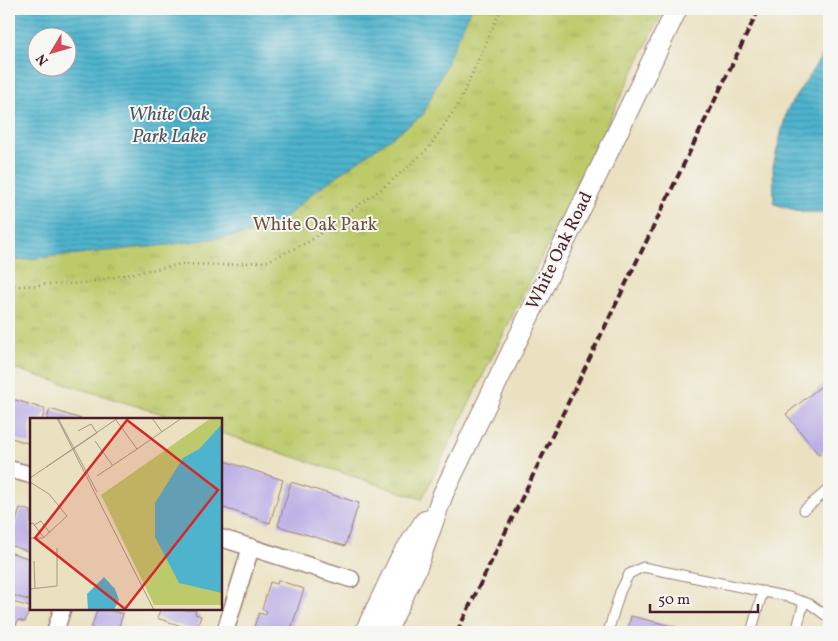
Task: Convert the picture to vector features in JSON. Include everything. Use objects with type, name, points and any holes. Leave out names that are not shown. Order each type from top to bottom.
[{"type":"street","name":"White Oak Road","points":[[386,632],[417,567],[443,494],[677,9]]},
{"type":"street","points":[[9,469],[30,475]]},
{"type":"street","name":"White Oak Road","points":[[365,632],[400,559],[443,494]]},
{"type":"street","points":[[222,538],[351,579]]},
{"type":"street","points":[[225,632],[251,547]]},
{"type":"street","points":[[55,632],[62,611]]},
{"type":"lane","points":[[804,510],[829,489]]},
{"type":"lane","points":[[608,632],[620,592],[629,574],[643,567],[763,591],[804,602],[829,618]]},
{"type":"lane","points":[[751,632],[763,591]]},
{"type":"lane","points":[[799,631],[804,602]]},
{"type":"path","points":[[9,285],[84,283],[181,264],[226,265],[268,261],[310,241],[389,183],[428,149],[459,103],[501,9]]},
{"type":"green space","name":"White Oak Park","points":[[9,9],[664,9],[422,499],[222,433],[222,418],[175,418],[9,367]]},
{"type":"water","name":"White Oak Park Lake","points":[[9,9],[471,9],[423,115],[313,193],[271,231],[167,245],[9,261]]},
{"type":"water","points":[[829,52],[829,213],[802,212],[774,204],[773,166],[787,110],[823,54]]},
{"type":"building","points":[[829,380],[829,447],[819,455],[786,414]]},
{"type":"building","points":[[9,398],[45,409],[43,418],[30,418],[30,444],[9,437]]},
{"type":"building","points":[[50,409],[78,418],[48,418]]},
{"type":"building","points":[[222,460],[283,480],[270,523],[222,507]]},
{"type":"building","points":[[291,482],[359,503],[345,546],[278,526]]},
{"type":"building","points":[[20,508],[30,511],[30,552],[9,545]]},
{"type":"building","points":[[9,552],[30,559],[30,601],[9,594]]},
{"type":"building","points":[[278,580],[304,589],[290,632],[252,632],[259,613],[266,615],[267,611],[262,609],[270,582],[277,584]]},
{"type":"building","points":[[9,601],[30,607],[25,622],[18,620],[15,629],[22,632],[9,632]]},
{"type":"building","points":[[97,611],[112,611],[123,614],[117,632],[90,632]]},
{"type":"building","points":[[160,611],[196,611],[195,614],[201,616],[196,631],[157,618]]},
{"type":"building","points":[[631,616],[696,632],[627,632]]},
{"type":"railway","points":[[457,632],[759,9]]}]
